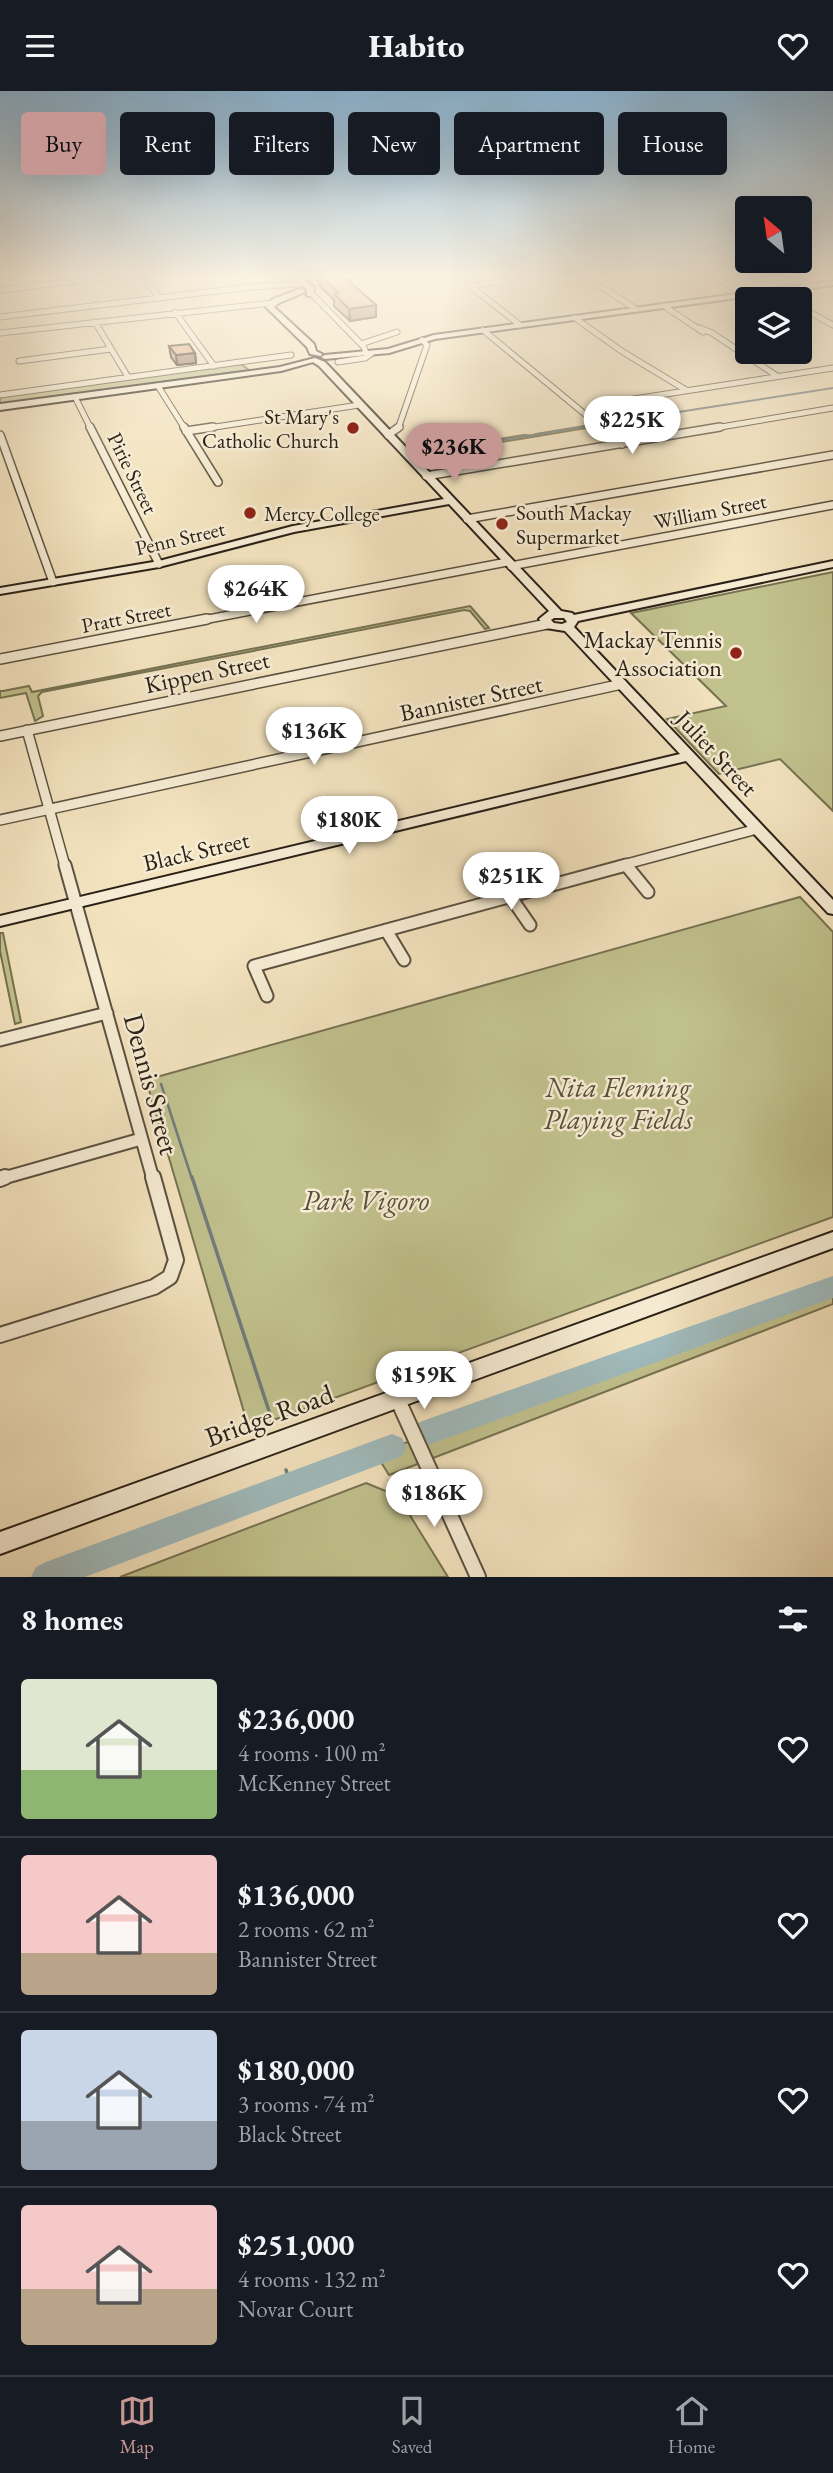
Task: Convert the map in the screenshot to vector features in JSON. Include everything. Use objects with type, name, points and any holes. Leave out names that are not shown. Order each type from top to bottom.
[{"type":"street","points":[[109,346],[128,377]]},
{"type":"street","points":[[200,346],[215,366]]},
{"type":"street","points":[[307,346],[509,564],[570,623]]},
{"type":"street","points":[[338,362],[367,357],[360,346]]},
{"type":"street","points":[[363,350],[370,346]]},
{"type":"street","points":[[0,407],[272,370],[316,357],[363,350],[389,351],[404,346]]},
{"type":"street","points":[[416,346],[424,350]]},
{"type":"street","points":[[385,432],[399,425],[426,346]]},
{"type":"street","points":[[503,346],[622,444]]},
{"type":"street","points":[[616,346],[687,390]]},
{"type":"street","points":[[729,346],[777,376]]},
{"type":"street","points":[[19,361],[111,349]]},
{"type":"street","points":[[0,395],[291,355]]},
{"type":"street","points":[[634,399],[833,368]]},
{"type":"street","points":[[158,386],[218,482]]},
{"type":"street","name":"Pirie Street","points":[[75,397],[159,564]]},
{"type":"street","points":[[186,431],[359,405]]},
{"type":"street","points":[[426,476],[833,408]]},
{"type":"street","points":[[0,435],[53,582]]},
{"type":"street","points":[[467,519],[833,454]]},
{"type":"street","name":"Penn Street","points":[[0,591],[159,564],[293,529],[450,501]]},
{"type":"street","name":"William Street","points":[[509,564],[833,505]]},
{"type":"street","name":"Pratt Street","points":[[0,659],[509,564]]},
{"type":"street","points":[[557,613],[546,617],[547,624],[554,628],[833,564]]},
{"type":"street","name":"Juliet Street","points":[[570,623],[622,684],[833,909]]},
{"type":"street","name":"Kippen Street","points":[[0,736],[547,624]]},
{"type":"street","name":"Bannister Street","points":[[0,820],[622,684]]},
{"type":"street","name":"Dennis Street","points":[[0,1335],[154,1287],[170,1277],[176,1260],[27,730]]},
{"type":"street","name":"Black Street","points":[[0,921],[689,756]]},
{"type":"street","points":[[267,996],[254,966],[757,828]]},
{"type":"street","points":[[626,865],[648,892]]},
{"type":"street","points":[[510,896],[530,925]]},
{"type":"street","points":[[386,930],[404,960]]},
{"type":"street","points":[[0,1040],[107,1013]]},
{"type":"street","points":[[0,1179],[141,1139]]},
{"type":"street","name":"Bridge Road","points":[[0,1543],[833,1240]]},
{"type":"street","points":[[397,1398],[424,1464],[478,1577]]},
{"type":"green space","points":[[241,364],[249,370],[0,405],[0,398],[4,396]]},
{"type":"green space","points":[[590,425],[592,427],[417,456],[414,453],[524,435],[537,436],[536,434]]},
{"type":"green space","points":[[833,572],[833,811],[780,759],[719,774],[667,719],[726,706],[631,613]]},
{"type":"green space","points":[[470,606],[489,628],[485,629],[470,611],[464,610],[42,692],[38,696],[43,716],[35,721],[26,693],[0,698],[0,691],[29,686],[32,692]]},
{"type":"green space","name":"Park Vigoro","points":[[800,897],[833,932],[833,1217],[249,1429],[146,1080]]},
{"type":"green space","points":[[0,933],[3,933],[21,1022],[15,1024],[0,951]]},
{"type":"green space","points":[[833,1281],[833,1304],[389,1475],[376,1454]]},
{"type":"green space","points":[[366,1483],[398,1496],[448,1577],[120,1577]]},
{"type":"building","points":[[169,346],[191,346],[195,353],[176,355]]},
{"type":"waterway","points":[[601,424],[833,388]]},
{"type":"waterway","points":[[415,454],[595,425]]},
{"type":"waterway","points":[[161,1084],[192,1179]]},
{"type":"waterway","points":[[192,1177],[270,1414]]},
{"type":"waterway","points":[[428,1432],[833,1287]]},
{"type":"waterway","points":[[46,1577],[392,1447]]},
{"type":"waterway","points":[[286,1470],[291,1485]]},
{"type":"place","name":"St Mary's Catholic Church","points":[[353,428]]},
{"type":"place","name":"Mercy College","points":[[250,513]]},
{"type":"place","name":"South Mackay Supermarket","points":[[502,524]]},
{"type":"place","name":"Mackay Tennis Association","points":[[736,653]]},
{"type":"park label","name":"Nita Fleming Playing Fields","points":[[618,1103]]}]
